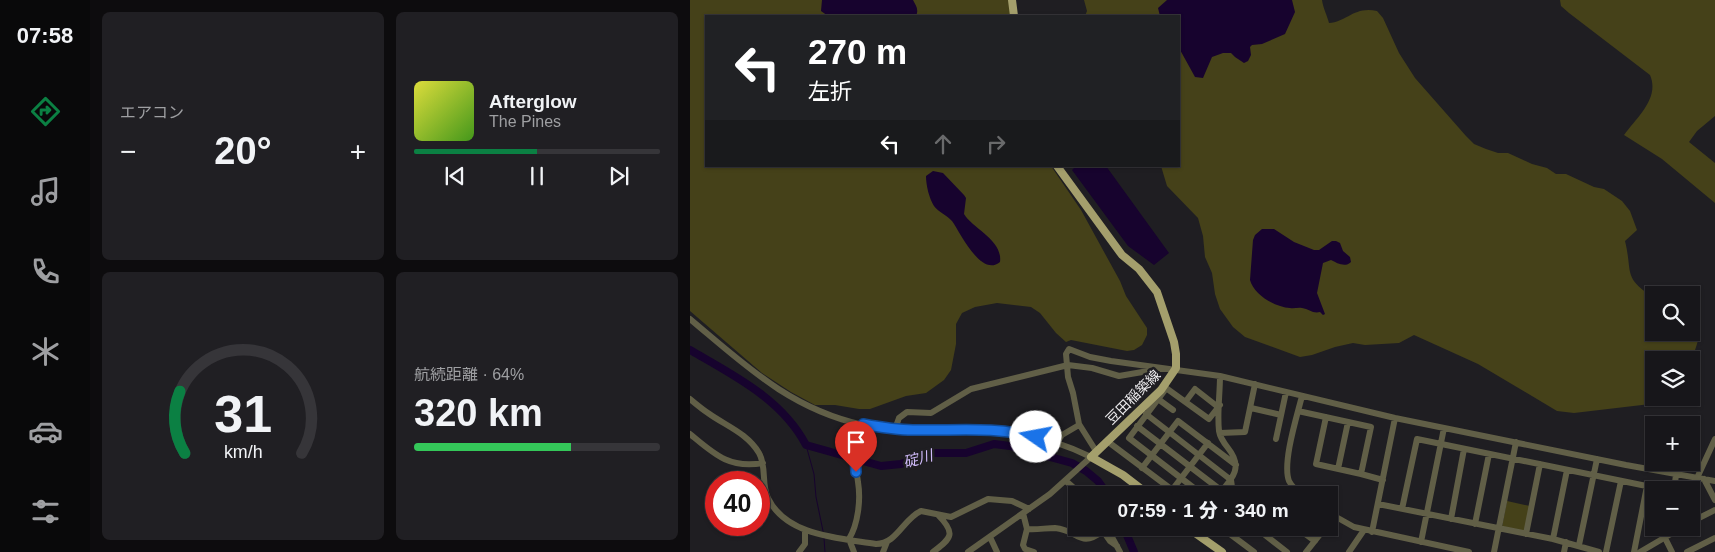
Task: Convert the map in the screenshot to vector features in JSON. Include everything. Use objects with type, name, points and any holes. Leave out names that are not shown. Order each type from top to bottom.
[{"type":"main road","points":[[1012,0],[1014,15]]},
{"type":"main road","name":"豆田稲築線","points":[[1059,167],[1122,254],[1139,269],[1157,292],[1174,342],[1176,368],[1165,387],[1091,457]]},
{"type":"main road","points":[[1091,457],[1123,475],[1137,486]]},
{"type":"main road","points":[[1199,536],[1222,552]]},
{"type":"street","points":[[690,319],[756,375],[782,393],[824,414],[863,424],[895,428],[1004,430],[1058,443],[1091,457]]},
{"type":"street","points":[[1091,457],[1079,425],[1068,377],[1066,354],[1069,349],[1111,361],[1176,368],[1220,376],[1395,418],[1676,475],[1715,481]]},
{"type":"street","points":[[895,428],[899,418],[907,412],[930,413],[971,389],[1068,365],[1092,368],[1119,376],[1166,368]]},
{"type":"street","points":[[1220,376],[1220,432],[1223,441],[1236,459],[1231,480],[1226,486]]},
{"type":"street","points":[[1220,432],[1245,432],[1255,384]]},
{"type":"street","points":[[1192,486],[1129,438],[1165,387],[1209,419],[1219,406]]},
{"type":"street","points":[[1186,402],[1194,389],[1219,406]]},
{"type":"street","points":[[1276,439],[1286,392]]},
{"type":"street","points":[[1292,486],[1287,467],[1302,396]]},
{"type":"street","points":[[690,399],[708,413],[738,431],[748,440],[759,453],[763,463],[763,478],[767,497],[776,511],[790,523],[805,530],[884,544],[900,531],[916,513],[921,511],[951,517],[988,499],[1012,501],[1026,511]]},
{"type":"street","points":[[1158,399],[1173,410]]},
{"type":"street","points":[[1251,408],[1281,415]]},
{"type":"street","points":[[1298,411],[1371,427],[1361,474]]},
{"type":"street","points":[[1146,414],[1231,480],[1232,486]]},
{"type":"street","points":[[1326,417],[1316,464],[1383,480]]},
{"type":"street","points":[[1372,532],[1395,418]]},
{"type":"street","points":[[1142,468],[1178,421],[1236,465]]},
{"type":"street","points":[[1338,469],[1348,422]]},
{"type":"street","points":[[854,552],[849,539],[856,524],[858,483],[855,457],[863,424]]},
{"type":"street","points":[[1058,443],[1062,435],[1079,425]]},
{"type":"street","points":[[1137,426],[1212,486]]},
{"type":"street","points":[[1420,542],[1444,428]]},
{"type":"street","points":[[690,434],[719,457],[748,465],[763,463]]},
{"type":"street","points":[[1700,479],[1715,438]]},
{"type":"street","points":[[1402,509],[1417,439],[1645,486]]},
{"type":"street","points":[[1106,441],[1167,486]]},
{"type":"street","points":[[1494,552],[1516,442]]},
{"type":"street","points":[[1175,486],[1208,443]]},
{"type":"street","points":[[1450,520],[1464,450]]},
{"type":"street","points":[[1475,524],[1489,454]]},
{"type":"street","points":[[972,551],[1066,481],[1091,457]]},
{"type":"street","points":[[1580,545],[1597,459]]},
{"type":"street","points":[[1526,534],[1540,464]]},
{"type":"street","points":[[1553,539],[1567,470]]},
{"type":"street","points":[[1675,481],[1676,475]]},
{"type":"street","points":[[1700,479],[1715,500]]},
{"type":"street","points":[[1066,481],[1072,486]]},
{"type":"street","points":[[1606,552],[1621,481]]},
{"type":"street","points":[[1634,552],[1645,496]]},
{"type":"street","points":[[1378,504],[1450,520],[1553,539],[1580,545],[1599,552]]},
{"type":"street","points":[[1700,518],[1715,510]]},
{"type":"street","points":[[1026,511],[1027,529],[1023,545],[1026,551],[1034,552]]},
{"type":"street","points":[[933,552],[948,540],[950,535],[947,523],[938,514]]},
{"type":"street","points":[[1339,520],[1372,532],[1469,552]]},
{"type":"street","points":[[1027,529],[1044,530],[1053,528],[1067,530],[1085,539],[1094,538],[1103,531],[1119,549]]},
{"type":"street","points":[[799,552],[805,544],[805,530]]},
{"type":"street","points":[[1349,552],[1364,530]]},
{"type":"street","points":[[1112,536],[1119,549]]},
{"type":"street","points":[[1233,536],[1254,552]]},
{"type":"street","points":[[1266,536],[1287,552]]},
{"type":"street","points":[[1308,536],[1315,541]]},
{"type":"street","points":[[1306,552],[1320,536]]},
{"type":"street","points":[[1643,551],[1664,536],[1672,552]]},
{"type":"street","points":[[990,537],[997,552]]},
{"type":"street","points":[[1687,552],[1715,538]]},
{"type":"street","points":[[883,552],[887,542]]},
{"type":"street","points":[[1564,552],[1566,542]]},
{"type":"street","points":[[1428,552],[1430,544]]},
{"type":"street","points":[[1702,544],[1706,552]]},
{"type":"shaded area","points":[[690,0],[1011,0],[1012,15],[705,15],[705,167],[1052,167],[1081,210],[1120,281],[1126,296],[1147,328],[1147,335],[1142,345],[1134,350],[1127,351],[1071,340],[1066,342],[1040,313],[1031,307],[997,303],[975,307],[962,313],[956,324],[956,344],[951,370],[944,380],[926,393],[906,396],[870,409],[859,409],[835,405],[815,405],[791,392],[762,373],[690,311]]},
{"type":"shaded area","points":[[822,0],[913,0],[917,8],[916,15],[827,15],[821,11]]},
{"type":"shaded area","points":[[1084,0],[1322,0],[1329,23],[1341,20],[1356,12],[1377,11],[1383,18],[1399,53],[1415,78],[1474,144],[1498,153],[1508,153],[1532,164],[1547,168],[1556,174],[1566,174],[1594,187],[1604,189],[1622,201],[1630,211],[1637,230],[1625,241],[1630,274],[1637,285],[1645,292],[1645,341],[1697,341],[1694,351],[1645,351],[1645,405],[1574,413],[1557,411],[1478,364],[1414,335],[1399,343],[1365,345],[1353,343],[1300,357],[1245,337],[1233,327],[1220,309],[1215,294],[1212,273],[1205,257],[1203,236],[1198,218],[1167,186],[1161,167],[1180,167],[1180,15],[1085,15],[1087,11]]},
{"type":"shaded area","points":[[1167,0],[1292,0],[1295,12],[1285,34],[1250,47],[1251,55],[1248,61],[1244,63],[1231,53],[1223,53],[1212,57],[1203,78],[1195,77],[1180,50],[1180,15],[1160,15],[1158,8]]},
{"type":"shaded area","points":[[1560,0],[1715,0],[1715,116],[1697,131],[1689,142],[1715,163],[1715,203],[1662,159],[1624,135],[1650,99],[1652,83],[1650,75],[1569,13],[1561,6]]},
{"type":"shaded area","points":[[1075,167],[1107,167],[1169,253],[1154,265],[1128,246],[1072,170]]},
{"type":"shaded area","points":[[933,171],[943,173],[964,195],[966,198],[964,214],[997,247],[1000,254],[1000,262],[993,265],[986,264],[979,259],[972,252],[952,221],[934,206],[928,191],[926,176]]},
{"type":"shaded area","points":[[1262,229],[1274,229],[1294,242],[1314,250],[1319,250],[1332,241],[1340,243],[1343,251],[1350,257],[1351,262],[1344,265],[1331,260],[1323,263],[1317,293],[1325,314],[1272,303],[1256,291],[1250,280],[1253,240],[1255,235]]},
{"type":"shaded area","points":[[1507,501],[1530,506],[1525,532],[1502,527]]},
{"type":"waterway","name":"碇川","points":[[690,350],[739,379],[770,401],[784,414],[806,445],[881,466],[901,464],[931,453],[966,453],[994,444],[1010,446],[1072,463],[1086,471],[1102,486]]},
{"type":"waterway","points":[[806,445],[814,474],[816,497],[823,531]]},
{"type":"waterway","name":"碇川","points":[[1127,536],[1134,552]]},
{"type":"waterway","points":[[824,538],[825,552]]},
{"type":"route","points":[[856,472],[855,452],[863,424],[912,430],[1004,430],[1036,437]]}]
